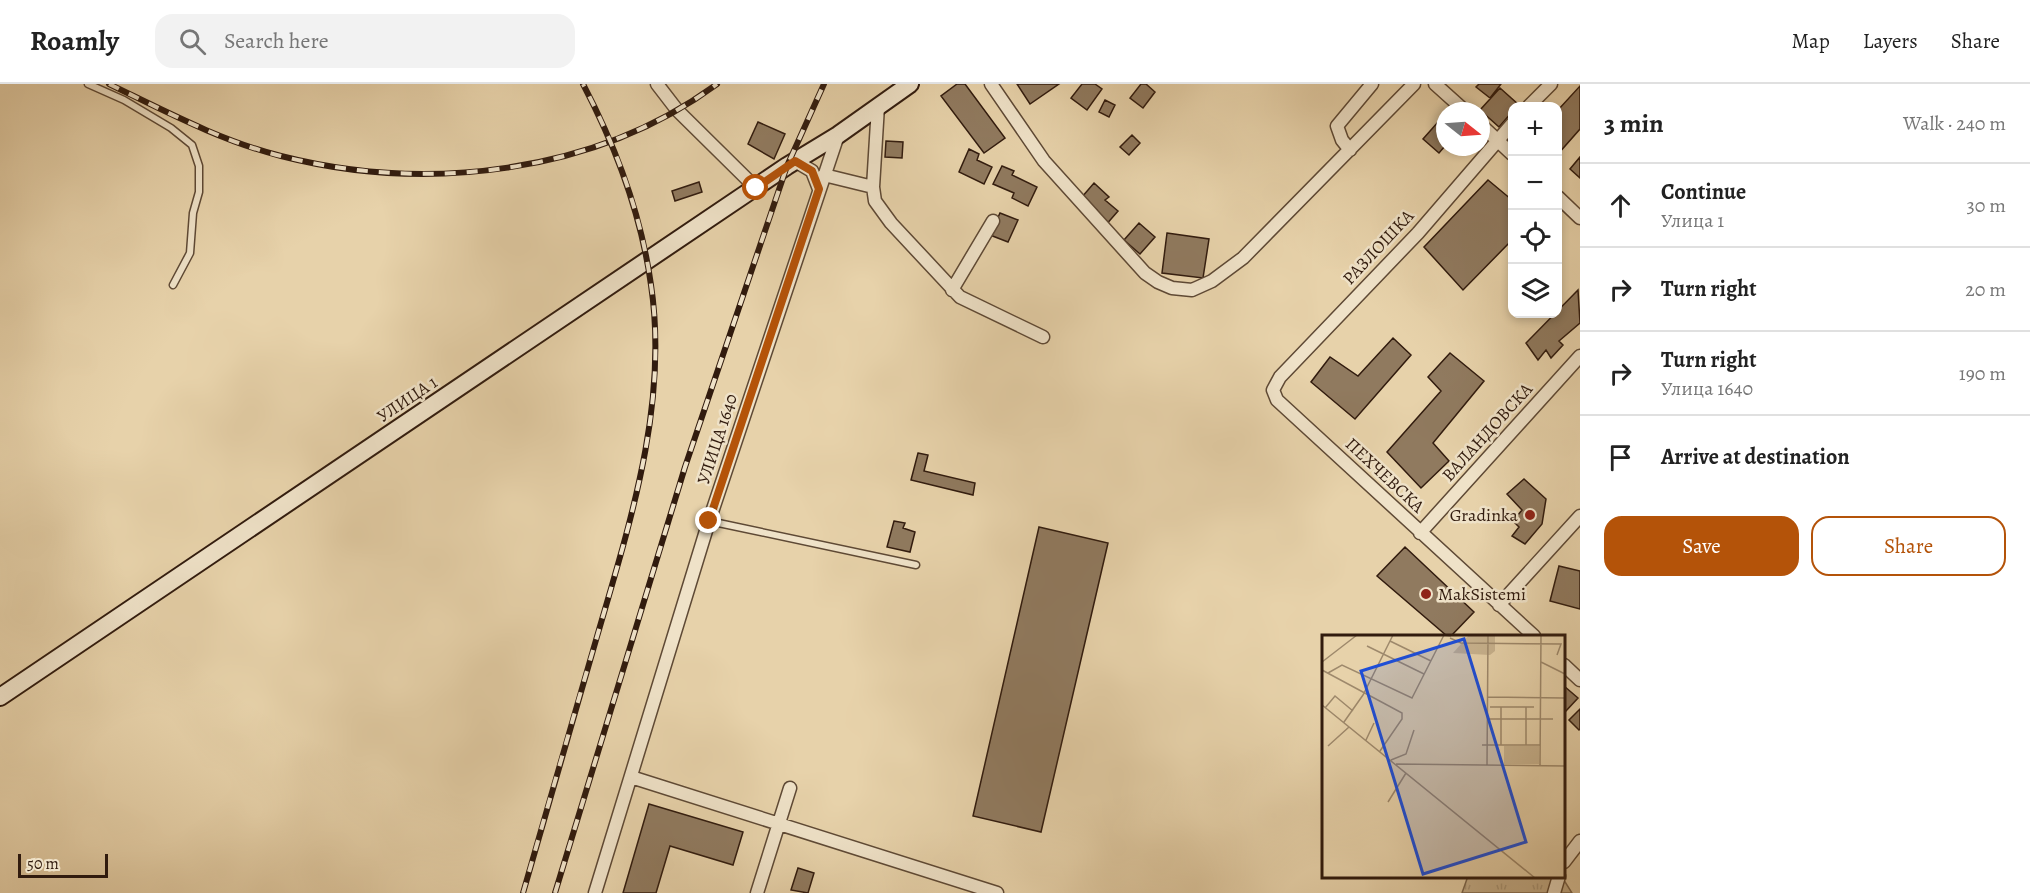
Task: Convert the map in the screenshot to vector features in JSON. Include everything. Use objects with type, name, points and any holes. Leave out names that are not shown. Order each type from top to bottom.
[{"type":"main road","name":"УЛИЦА 1","points":[[0,697],[795,161],[838,135],[910,84]]},
{"type":"street","points":[[657,84],[677,110],[756,188]]},
{"type":"street","points":[[991,84],[1052,170],[1145,273],[1172,288],[1192,290],[1212,281],[1243,258],[1414,84]]},
{"type":"street","points":[[1350,150],[1342,140],[1337,126],[1372,84]]},
{"type":"street","points":[[1435,84],[1455,102]]},
{"type":"street","points":[[1533,102],[1551,84]]},
{"type":"street","points":[[878,106],[873,187],[875,201],[891,223],[952,290],[971,304],[1043,337]]},
{"type":"street","name":"РАЗЛОШКА","points":[[1274,395],[1276,381],[1418,233],[1508,127]]},
{"type":"street","points":[[1490,133],[1508,150]]},
{"type":"street","name":"УЛИЦА 1640","points":[[595,893],[709,521],[838,135]]},
{"type":"street","points":[[795,161],[812,171],[819,189]]},
{"type":"street","points":[[824,175],[873,187]]},
{"type":"street","points":[[1562,202],[1580,218]]},
{"type":"street","points":[[952,290],[993,221]]},
{"type":"street","name":"ВАЛАНДОВСКА","points":[[1420,533],[1580,356]]},
{"type":"street","name":"ПЕХЧЕВСКА","points":[[1274,395],[1420,533],[1533,635]]},
{"type":"street","points":[[1499,605],[1580,516]]},
{"type":"street","points":[[1565,666],[1580,680]]},
{"type":"street","points":[[631,777],[779,824],[959,887],[997,893]]},
{"type":"street","points":[[757,893],[790,788]]},
{"type":"street","points":[[1565,861],[1580,841]]},
{"type":"street","points":[[1554,893],[1558,878]]},
{"type":"lane","points":[[88,84],[124,100],[171,128],[192,145],[199,166],[199,192],[193,213],[190,253],[173,285]]},
{"type":"lane","points":[[709,521],[916,565]]},
{"type":"green space","points":[[1467,878],[1563,878],[1572,893],[1462,893]]},
{"type":"building","points":[[957,84],[965,84],[1005,138],[984,153],[941,96]]},
{"type":"building","points":[[1017,84],[1059,84],[1030,104]]},
{"type":"building","points":[[1082,84],[1095,84],[1102,89],[1087,110],[1071,98]]},
{"type":"building","points":[[1141,84],[1146,84],[1155,92],[1143,108],[1130,98]]},
{"type":"building","points":[[1479,84],[1501,84],[1490,98],[1476,87]]},
{"type":"building","points":[[1580,86],[1580,129],[1562,149],[1562,106]]},
{"type":"building","points":[[1500,88],[1516,102],[1508,102],[1508,117],[1499,127],[1490,119],[1490,102],[1487,102]]},
{"type":"building","points":[[1105,100],[1115,105],[1109,117],[1099,112]]},
{"type":"building","points":[[758,122],[785,134],[774,159],[748,144]]},
{"type":"building","points":[[1436,124],[1436,150],[1423,139]]},
{"type":"building","points":[[1132,135],[1140,143],[1129,155],[1120,147]]},
{"type":"building","points":[[886,141],[903,142],[902,158],[885,157]]},
{"type":"building","points":[[969,149],[979,154],[977,160],[992,167],[984,184],[959,172]]},
{"type":"building","points":[[1580,157],[1580,178],[1570,169]]},
{"type":"building","points":[[1002,166],[1014,171],[1012,175],[1037,187],[1028,206],[1012,198],[1014,193],[993,184]]},
{"type":"building","points":[[1488,180],[1508,197],[1508,244],[1463,290],[1424,247]]},
{"type":"building","points":[[699,182],[702,192],[675,201],[672,191]]},
{"type":"building","points":[[1094,183],[1109,197],[1105,200],[1118,211],[1105,226],[1092,215],[1097,210],[1082,197]]},
{"type":"building","points":[[1000,213],[1018,220],[1008,242],[990,235]]},
{"type":"building","points":[[1139,223],[1155,237],[1140,254],[1124,240]]},
{"type":"building","points":[[1167,233],[1209,239],[1203,278],[1162,273]]},
{"type":"building","points":[[1578,290],[1580,323],[1559,341],[1563,345],[1551,358],[1546,350],[1538,360],[1526,343],[1551,318],[1562,318],[1562,306]]},
{"type":"building","points":[[1393,338],[1411,355],[1355,419],[1311,382],[1330,357],[1358,376]]},
{"type":"building","points":[[1450,353],[1484,381],[1433,443],[1449,461],[1421,488],[1387,452],[1441,391],[1428,377]]},
{"type":"building","points":[[918,453],[928,455],[924,471],[975,483],[973,495],[911,480]]},
{"type":"building","name":"Gradinka","points":[[1524,479],[1546,499],[1542,524],[1525,544],[1512,536],[1519,527],[1513,521],[1522,510],[1507,494]]},
{"type":"building","points":[[894,521],[905,523],[903,528],[915,532],[910,552],[887,547]]},
{"type":"building","points":[[1039,527],[1108,543],[1041,832],[973,816]]},
{"type":"building","name":"MakSistemi","points":[[1405,547],[1474,612],[1452,635],[1446,635],[1377,576]]},
{"type":"building","points":[[1559,566],[1580,571],[1580,609],[1550,601]]},
{"type":"building","points":[[1565,687],[1578,698],[1565,712]]},
{"type":"building","points":[[1580,709],[1580,729],[1579,730],[1569,720]]},
{"type":"building","points":[[649,804],[743,832],[733,865],[670,846],[656,893],[623,893]]},
{"type":"building","points":[[798,868],[814,873],[808,893],[791,890]]},
{"type":"railway","points":[[109,84],[215,134],[259,150],[336,167],[393,173],[451,173],[508,168],[564,156],[618,138],[669,114],[717,84]]},
{"type":"railway","points":[[523,893],[633,509],[643,465],[655,375],[655,330],[651,285],[641,232],[626,181],[583,84]]},
{"type":"railway","points":[[555,893],[685,467],[787,166],[824,84]]},
{"type":"place","name":"Gradinka","points":[[1530,515]]},
{"type":"place","name":"MakSistemi","points":[[1426,594]]},
{"type":"route","points":[[709,521],[819,189],[812,171],[795,161],[756,188]]}]
